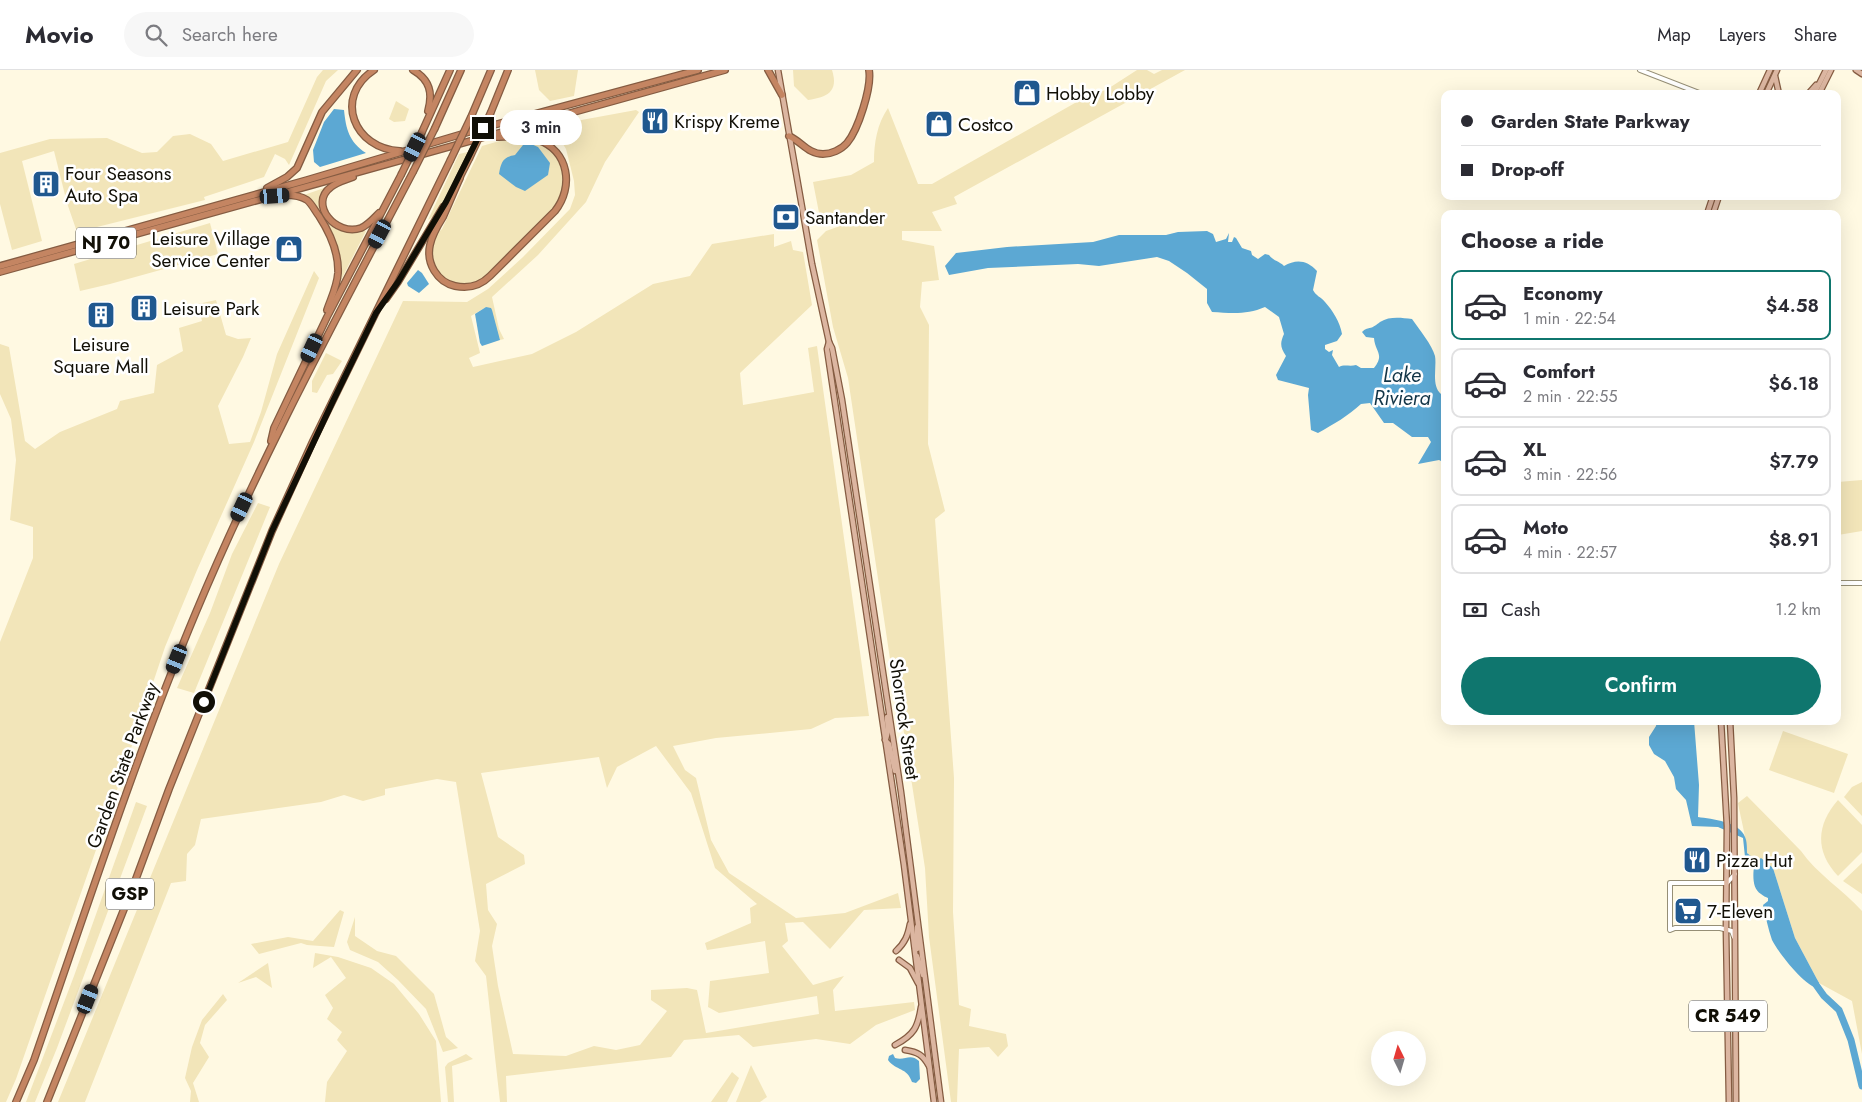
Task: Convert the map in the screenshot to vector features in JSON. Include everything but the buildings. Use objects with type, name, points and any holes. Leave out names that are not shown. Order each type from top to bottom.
[{"type":"highway","points":[[256,194],[287,177],[297,168],[322,112],[357,70]]},
{"type":"highway","points":[[374,70],[362,80],[355,92],[352,103],[353,118],[362,134],[371,143],[380,147],[404,151]]},
{"type":"highway","points":[[413,70],[424,78],[430,89],[431,97],[427,121]]},
{"type":"highway","points":[[270,449],[274,428],[422,132],[450,70]]},
{"type":"highway","name":"Garden State Parkway","points":[[16,1102],[34,1060],[154,715],[219,559],[270,449],[413,172],[461,70]]},
{"type":"highway","name":"GSP","points":[[47,1102],[134,884],[156,820],[272,531],[313,441],[471,117],[491,70]]},
{"type":"highway","points":[[488,137],[521,137],[544,143],[554,150],[562,161],[566,172],[566,185],[563,197],[555,211],[486,280],[466,287],[452,285],[442,280],[432,266],[429,254],[432,238],[508,70]]},
{"type":"highway","name":"NJ 70","points":[[0,266],[698,70]]},
{"type":"highway","name":"NJ 70","points":[[0,272],[725,70]]},
{"type":"highway","points":[[768,70],[774,77],[782,96]]},
{"type":"highway","points":[[790,136],[798,140],[808,150],[817,153],[831,152],[845,145],[851,137],[869,85],[869,70]]},
{"type":"highway","points":[[358,173],[352,178],[332,186],[328,191],[324,204],[329,218],[338,227],[356,228],[367,224],[384,208]]},
{"type":"highway","points":[[376,313],[398,282],[460,178]]},
{"type":"highway","points":[[275,196],[295,195],[308,201],[332,238],[337,255],[338,271],[336,285],[327,309],[328,317]]},
{"type":"main road","name":"Shorrock Street","points":[[778,70],[811,262],[832,348],[842,400],[900,785],[942,1102]]},
{"type":"main road","points":[[1761,90],[1770,70]]},
{"type":"main road","points":[[1816,90],[1826,70]]},
{"type":"main road","points":[[1821,90],[1831,70]]},
{"type":"main road","points":[[1856,70],[1862,74]]},
{"type":"main road","points":[[1768,90],[1776,72]]},
{"type":"main road","points":[[1776,72],[1778,90]]},
{"type":"main road","points":[[1812,90],[1820,81]]},
{"type":"main road","name":"Shorrock Street","points":[[829,342],[827,349],[916,953],[934,1102]]},
{"type":"main road","points":[[886,694],[888,731],[885,740],[889,744],[900,785]]},
{"type":"main road","name":"CR 549","points":[[1721,725],[1727,818],[1726,929],[1729,1102]]},
{"type":"main road","name":"CR 549","points":[[1730,725],[1735,874],[1736,1102]]},
{"type":"main road","points":[[917,910],[918,946],[916,953],[928,988]]},
{"type":"main road","points":[[896,951],[904,943],[911,918]]},
{"type":"main road","points":[[899,960],[910,968],[920,985]]},
{"type":"main road","points":[[895,1045],[914,1032],[919,1022],[922,1000]]},
{"type":"main road","points":[[905,1050],[922,1055],[931,1071]]},
{"type":"street","points":[[1640,70],[1692,90]]},
{"type":"street","points":[[1841,583],[1862,583]]},
{"type":"street","points":[[1734,936],[1732,931],[1726,929],[1676,928],[1670,930],[1670,882],[1727,883],[1735,874]]},
{"type":"shaded area","points":[[323,70],[338,70],[326,81],[289,165],[285,159],[275,154],[264,177],[204,197],[205,200],[77,232],[67,203],[54,151],[22,161],[42,241],[12,250],[0,204],[0,153],[50,139],[107,138],[142,153],[157,152],[173,136],[190,134],[211,144],[223,161],[288,142],[317,77]]},
{"type":"shaded area","points":[[535,70],[578,70],[574,96],[550,101],[539,90]]},
{"type":"shaded area","points":[[793,70],[832,70],[834,84],[826,95],[808,100],[794,86]]},
{"type":"shaded area","points":[[1137,70],[1147,70],[1154,74],[1162,70],[1185,70],[954,197],[957,204],[932,212],[942,231],[902,231],[902,240],[934,246],[939,280],[922,282],[920,307],[929,325],[928,444],[945,511],[935,519],[954,778],[953,912],[959,1005],[971,1009],[969,1026],[1006,1034],[1008,1046],[998,1057],[989,1047],[959,1049],[957,1102],[951,1102],[929,937],[925,868],[902,720],[899,719],[848,378],[833,327],[817,240],[826,231],[840,226],[821,223],[813,182],[851,175],[874,162],[877,134],[888,108],[918,184],[932,184],[1089,95],[1106,90]]},
{"type":"shaded area","points":[[396,101],[409,109],[405,121],[394,122],[389,119]]},
{"type":"shaded area","points":[[636,110],[639,112],[605,162],[586,202],[538,255],[492,297],[499,329],[504,339],[500,340],[486,307],[471,316],[480,353],[469,358],[473,367],[532,354],[576,332],[653,284],[690,276],[712,244],[774,234],[774,247],[791,241],[793,250],[803,252],[812,305],[740,373],[743,405],[814,392],[808,348],[817,346],[869,716],[835,718],[811,729],[716,738],[673,746],[685,770],[696,778],[711,840],[729,873],[796,918],[845,913],[898,893],[901,908],[864,910],[830,949],[803,922],[785,923],[788,941],[782,946],[813,985],[844,976],[833,990],[835,1011],[914,1002],[915,1010],[876,1025],[850,1044],[816,1039],[753,1047],[739,1035],[684,1040],[671,1057],[506,1076],[507,1102],[500,1102],[486,976],[475,961],[480,931],[456,782],[437,779],[385,789],[385,795],[363,801],[344,795],[321,802],[201,819],[195,845],[187,854],[186,881],[171,883],[85,1102],[58,1102],[279,564],[403,301],[467,302],[488,289],[523,257],[570,209],[575,195],[574,181],[566,149],[554,129],[565,123]],"holes":[[[656,746],[691,793],[715,868],[757,904],[750,908],[751,923],[705,943],[707,950],[765,941],[769,973],[710,981],[708,1007],[719,1013],[817,996],[819,1014],[706,1033],[697,990],[687,988],[651,990],[651,1000],[667,1011],[640,1045],[616,1050],[594,1046],[566,1056],[513,1054],[498,986],[492,946],[497,924],[488,910],[486,884],[525,864],[524,855],[498,837],[481,773],[599,757],[607,788],[617,767]]]},
{"type":"shaded area","points":[[514,139],[541,145],[558,158],[564,178],[557,205],[482,281],[460,285],[450,281],[436,267],[432,257],[432,247],[435,238],[442,229],[482,146]]},
{"type":"shaded area","points":[[468,152],[444,200],[438,210],[428,220],[459,154]]},
{"type":"shaded area","points":[[327,187],[320,206],[322,215],[328,224],[341,231],[366,231],[338,286],[340,257],[338,246],[328,227],[304,195]]},
{"type":"shaded area","points":[[210,223],[218,254],[80,291],[74,264]]},
{"type":"shaded area","points":[[314,271],[319,278],[254,442],[165,647],[16,1079],[6,1102],[0,1102],[0,642],[33,558],[33,527],[10,520],[16,460],[11,419],[0,394],[0,344],[9,347],[25,441],[35,449],[60,432],[117,409],[120,401],[154,393],[157,365],[183,351],[179,328],[202,321],[198,304],[216,300],[226,335],[238,339],[251,338],[218,406],[229,444],[250,442],[261,412],[277,354]]},
{"type":"shaded area","points":[[326,353],[342,361],[333,374],[327,375],[317,393],[312,392],[312,381]]},
{"type":"shaded area","points":[[1862,480],[1862,531],[1841,534],[1841,482]]},
{"type":"shaded area","points":[[258,503],[270,507],[194,693],[177,688],[210,613],[232,554]]},
{"type":"shaded area","points":[[1783,731],[1848,754],[1834,793],[1769,770]]},
{"type":"shaded area","points":[[1862,782],[1862,816],[1844,797],[1852,787]]},
{"type":"shaded area","points":[[1747,796],[1801,851],[1814,867],[1862,911],[1862,1054],[1852,1001],[1819,983],[1795,938],[1773,868],[1757,862],[1747,853],[1738,803]]},
{"type":"shaded area","points":[[1838,800],[1862,825],[1862,852],[1838,876],[1825,858],[1821,838],[1825,819]]},
{"type":"shaded area","points":[[136,802],[147,806],[35,1102],[26,1102],[74,976]]},
{"type":"shaded area","points":[[1862,863],[1862,894],[1843,881]]},
{"type":"shaded area","points":[[340,910],[344,912],[334,947],[301,943],[259,954],[251,944],[288,937],[313,941]]},
{"type":"shaded area","points":[[355,917],[355,936],[377,951],[396,956],[434,994],[446,1037],[458,1048],[443,1052],[426,1009],[378,962],[350,950],[347,942]]},
{"type":"shaded area","points":[[315,953],[338,957],[371,968],[394,984],[419,1014],[436,1041],[441,1102],[325,1102],[327,1082],[347,1051],[337,1040],[342,1032],[327,1019],[333,1008],[325,995],[346,978],[331,957],[313,968]]},
{"type":"shaded area","points":[[268,963],[272,988],[256,977],[238,983]]},
{"type":"shaded area","points":[[223,994],[227,1000],[205,1025],[200,1043],[209,1057],[193,1083],[199,1102],[190,1102],[191,1091],[185,1078],[192,1047],[202,1020]]},
{"type":"shaded area","points":[[466,1054],[473,1059],[452,1066],[454,1102],[448,1102],[445,1067],[448,1063]]},
{"type":"shaded area","points":[[751,1065],[767,1097],[760,1102],[736,1102]]},
{"type":"shaded area","points":[[732,1072],[739,1078],[727,1102],[711,1102]]},
{"type":"water","points":[[334,109],[344,110],[349,135],[360,149],[366,153],[320,167],[314,162],[313,150],[324,122]]},
{"type":"water","points":[[529,143],[538,147],[550,163],[548,175],[525,191],[516,187],[499,174],[505,159],[515,155],[523,145]]},
{"type":"water","name":"Lake Riviera","points":[[1207,231],[1213,234],[1216,242],[1226,239],[1229,233],[1228,242],[1232,242],[1234,237],[1236,238],[1242,248],[1251,251],[1252,255],[1258,259],[1265,254],[1284,266],[1293,262],[1301,262],[1313,267],[1317,271],[1313,290],[1331,309],[1341,330],[1342,334],[1337,341],[1325,345],[1325,349],[1329,352],[1333,350],[1332,355],[1339,367],[1356,365],[1361,368],[1374,368],[1379,356],[1374,338],[1366,337],[1362,332],[1388,319],[1412,319],[1425,337],[1435,356],[1436,386],[1441,394],[1441,461],[1418,464],[1431,442],[1428,437],[1412,437],[1393,423],[1384,423],[1370,403],[1361,404],[1346,416],[1318,433],[1311,430],[1309,388],[1278,380],[1276,375],[1286,356],[1281,343],[1284,334],[1279,317],[1265,307],[1245,312],[1212,312],[1207,303],[1207,289],[1169,261],[1157,257],[1099,266],[1078,264],[988,268],[949,275],[945,266],[956,253],[1007,247],[1093,242],[1119,235],[1166,235],[1178,232]]},
{"type":"water","points":[[418,270],[429,284],[419,293],[408,286],[407,283]]},
{"type":"water","points":[[486,307],[492,310],[500,340],[482,346],[475,314]]},
{"type":"water","points":[[1694,725],[1699,785],[1698,817],[1725,822],[1738,828],[1746,839],[1747,853],[1757,861],[1761,858],[1773,868],[1795,938],[1819,983],[1818,988],[1799,976],[1772,940],[1763,905],[1768,901],[1768,898],[1756,889],[1753,877],[1754,866],[1745,857],[1743,838],[1718,827],[1692,826],[1686,800],[1676,789],[1674,777],[1665,761],[1654,754],[1649,745],[1649,737],[1656,726]]},
{"type":"water","points":[[893,1054],[895,1058],[910,1057],[919,1061],[920,1079],[916,1083],[912,1082],[904,1071],[894,1066],[888,1060],[889,1056]]},
{"type":"waterway","points":[[1814,982],[1824,996],[1839,1010],[1851,1040],[1862,1086]]},
{"type":"place","name":"Hobby Lobby","points":[[1027,93]]},
{"type":"place","name":"Krispy Kreme","points":[[655,121]]},
{"type":"place","name":"Costco","points":[[939,124]]},
{"type":"place","name":"Four Seasons Auto Spa","points":[[46,184]]},
{"type":"place","name":"Santander","points":[[786,217]]},
{"type":"place","name":"Leisure Village Service Center","points":[[289,249]]},
{"type":"place","name":"Leisure Park","points":[[144,308]]},
{"type":"place","name":"Leisure Square Mall","points":[[101,315]]},
{"type":"place","name":"Pizza Hut","points":[[1697,860]]},
{"type":"place","name":"7-Eleven","points":[[1688,911]]},
{"type":"route","points":[[204,702],[272,531],[333,401],[376,313],[398,282],[460,178],[483,128]]}]
